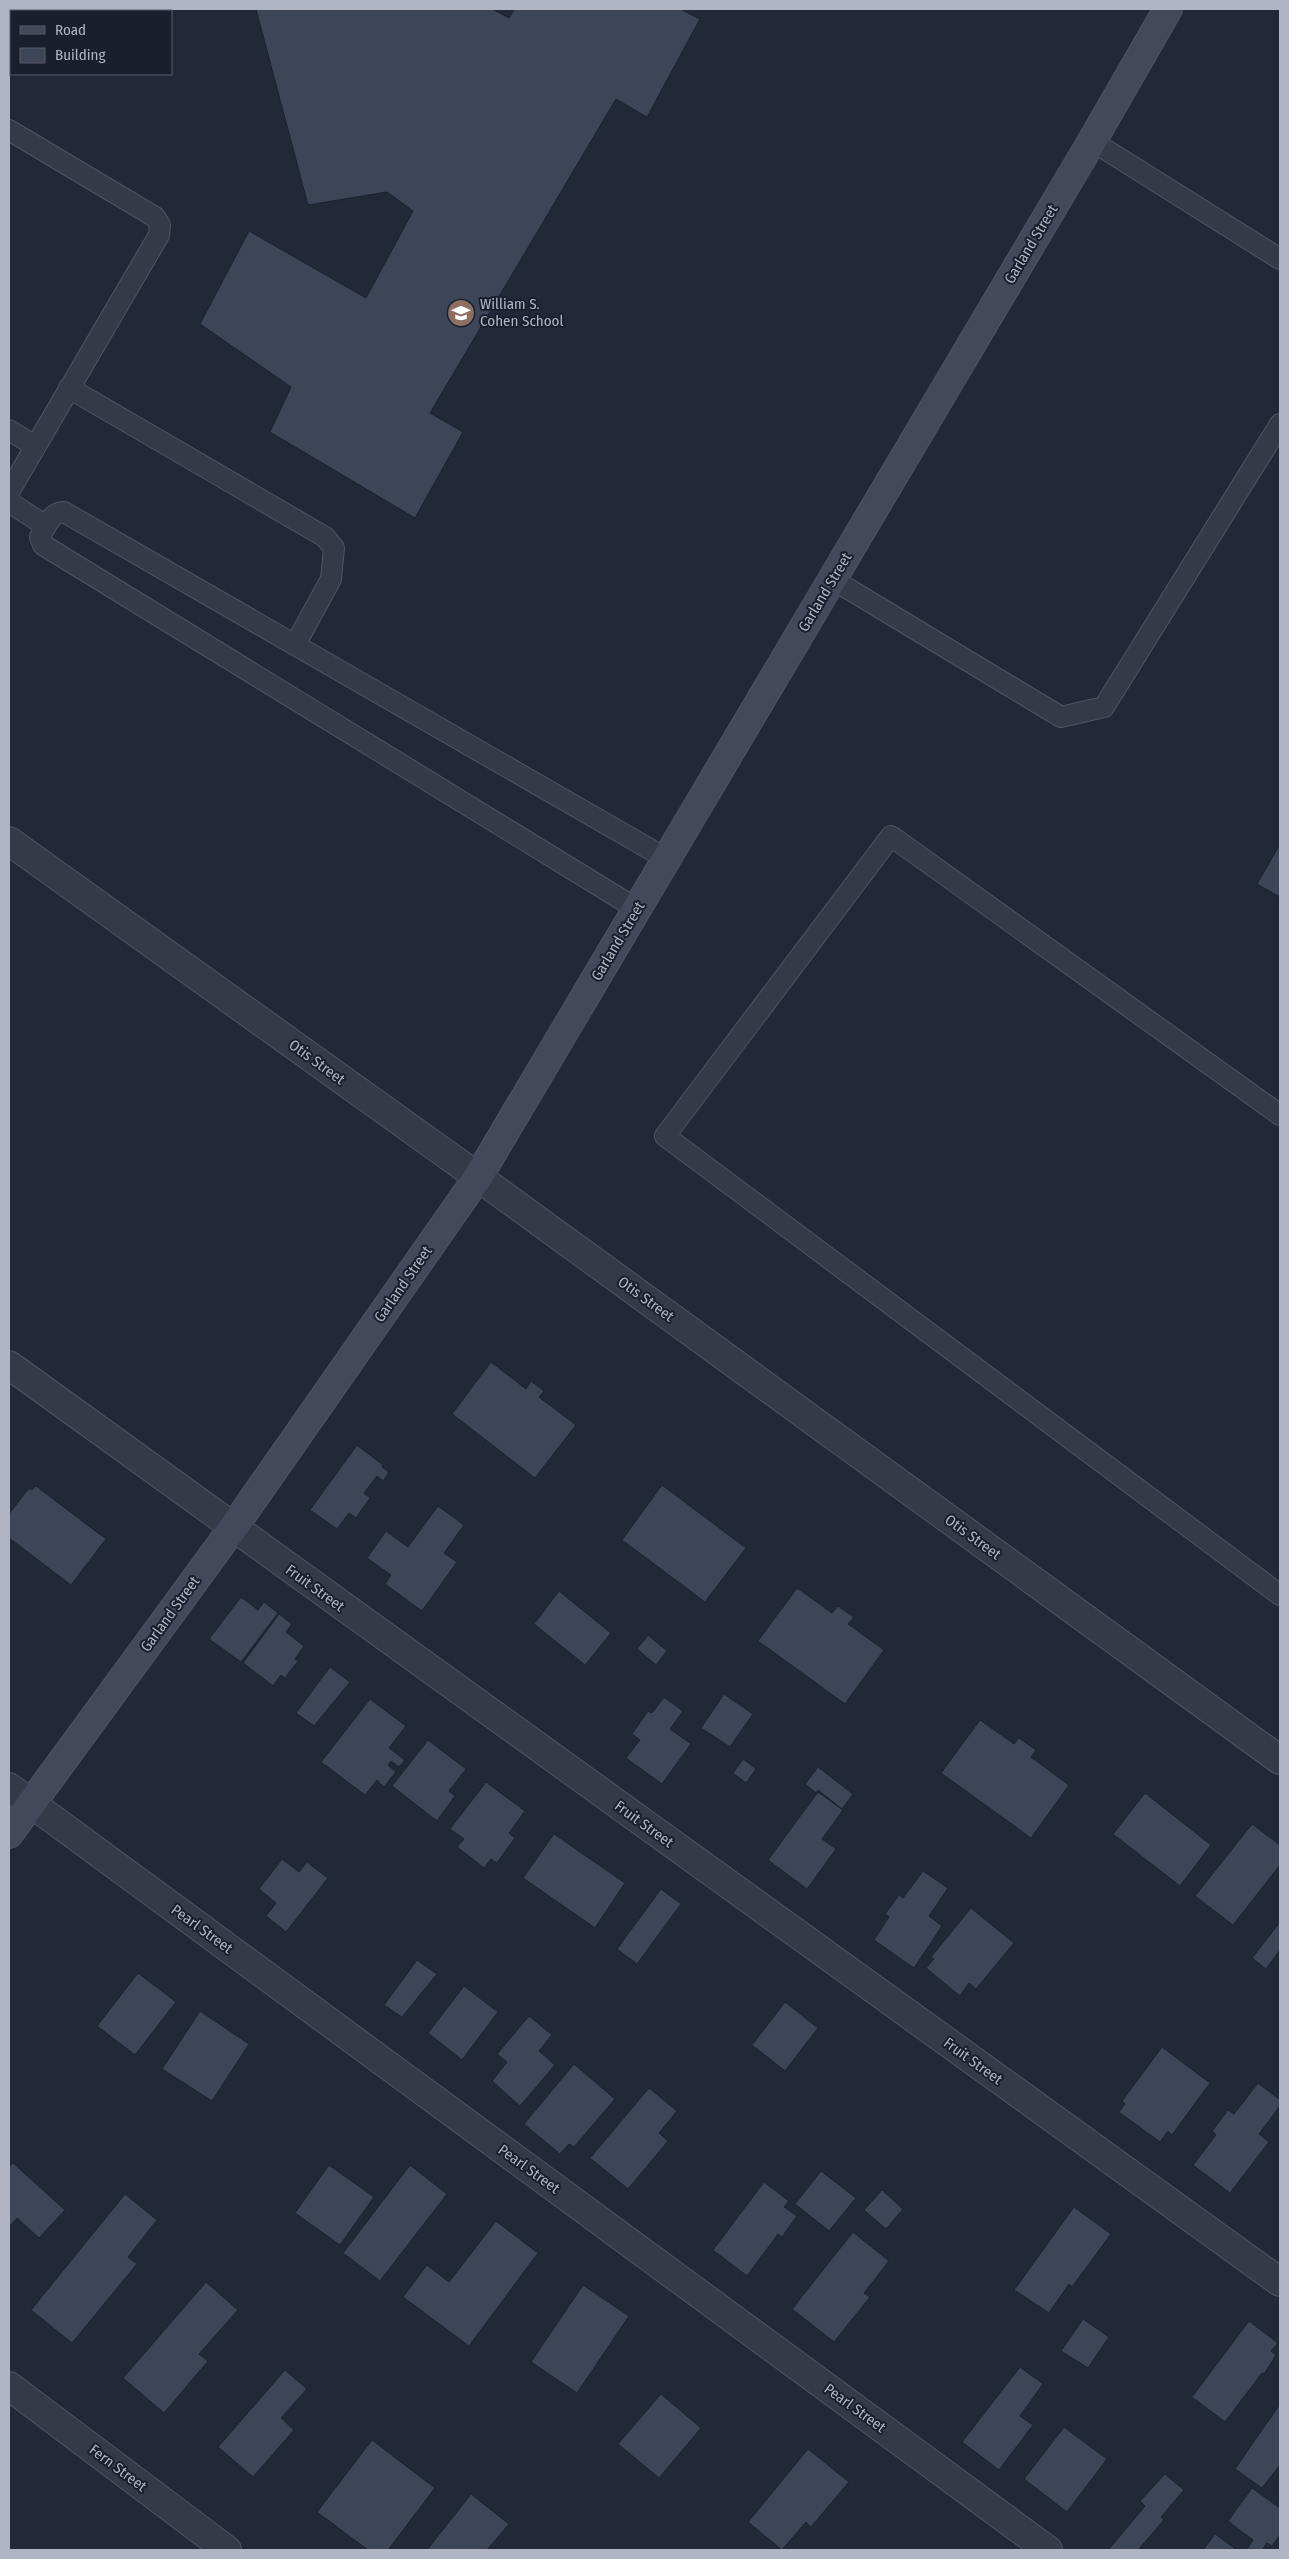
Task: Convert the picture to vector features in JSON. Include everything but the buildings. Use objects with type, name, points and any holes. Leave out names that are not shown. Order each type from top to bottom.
[{"type":"street","name":"Garland Street","points":[[9,1834],[233,1528],[478,1177],[1092,141],[1168,9]]},
{"type":"street","name":"Otis Street","points":[[9,841],[478,1177],[1280,1760]]},
{"type":"street","name":"Fruit Street","points":[[9,1365],[1280,2282]]},
{"type":"street","name":"Pearl Street","points":[[9,1787],[1048,2550]]},
{"type":"street","name":"Fern Street","points":[[9,2386],[227,2550]]},
{"type":"lane","points":[[9,130],[155,217],[160,225],[159,235],[9,492]]},
{"type":"lane","points":[[1092,141],[1280,259]]},
{"type":"lane","points":[[69,388],[325,537],[334,548],[331,579],[295,644]]},
{"type":"lane","points":[[832,579],[1061,717],[1104,707],[1280,424]]},
{"type":"lane","points":[[9,430],[35,446]]},
{"type":"lane","points":[[9,499],[12,504],[46,526]]},
{"type":"lane","points":[[637,909],[43,545],[40,537],[52,516],[64,512],[667,859]]},
{"type":"lane","points":[[1280,1115],[891,836],[665,1136],[1280,1595]]},
{"type":"place","name":"William S. Cohen School","points":[[461,313]]}]
